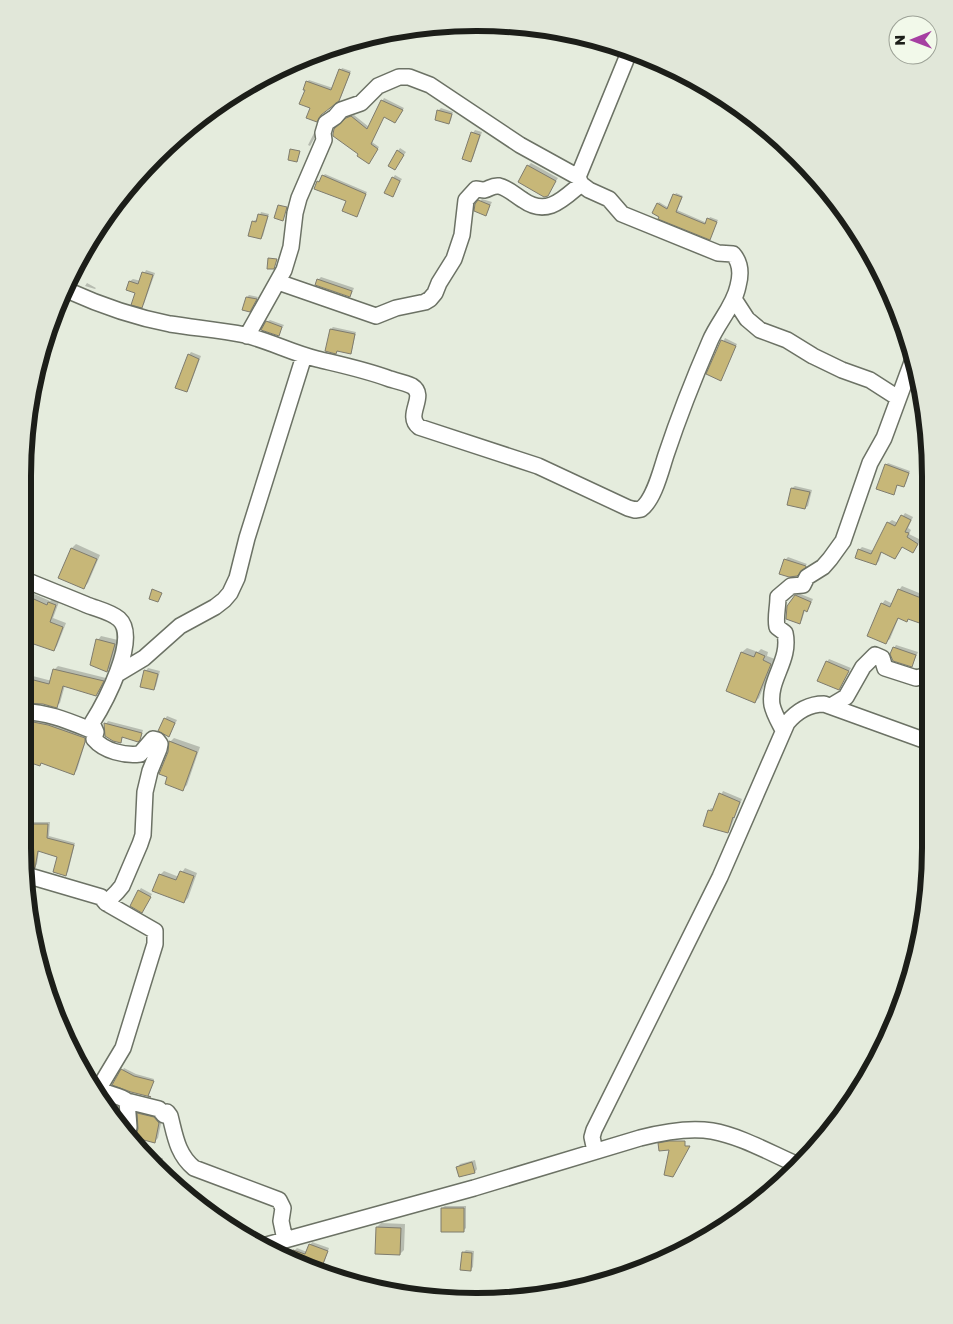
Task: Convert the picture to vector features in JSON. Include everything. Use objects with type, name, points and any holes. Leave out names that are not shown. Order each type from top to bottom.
[{"type":"street","points":[[278,282],[376,316],[396,308],[424,302],[435,293],[454,259],[462,235],[466,200],[476,189],[484,190],[490,186],[498,186],[507,189],[526,203],[544,207],[553,206],[580,180],[627,58]]},
{"type":"street","points":[[71,292],[125,313],[183,326],[247,336],[276,344],[304,356],[370,371],[412,386],[418,393],[413,418],[419,427],[538,466],[628,508],[641,510],[648,502],[682,409],[711,338],[734,299],[740,279],[738,259],[733,254],[718,253],[622,214],[609,200],[589,190],[580,180],[520,146],[430,84],[408,77],[399,77],[378,86],[361,103],[341,110],[336,117],[326,123],[322,145],[299,198],[288,261],[247,336]]},
{"type":"street","points":[[734,299],[747,319],[760,330],[787,340],[813,356],[842,370],[870,380],[898,398]]},
{"type":"street","points":[[119,672],[144,658],[180,626],[215,608],[230,593],[238,578],[248,538],[304,356]]},
{"type":"street","points":[[783,730],[774,712],[772,703],[772,692],[786,650],[785,633],[777,627],[775,618],[779,608],[778,597],[791,586],[803,585],[807,578],[823,567],[838,550],[850,524],[870,463],[884,438],[909,370]]},
{"type":"street","points":[[31,583],[105,612],[120,620],[123,625],[125,642],[119,672],[92,722],[96,732],[94,739],[97,743],[108,749],[130,756],[140,754],[153,739],[157,740],[160,744],[145,792],[143,835],[140,844],[122,886],[106,903]]},
{"type":"street","points":[[831,706],[846,697],[863,667],[875,655],[882,658],[885,668],[916,678],[922,676]]},
{"type":"street","points":[[594,1145],[720,877],[783,730],[793,716],[801,710],[816,704],[831,706],[922,739]]},
{"type":"street","points":[[31,712],[96,732]]},
{"type":"street","points":[[32,876],[101,897],[106,903],[155,931],[155,944],[122,1048],[100,1086]]},
{"type":"street","points":[[104,1092],[115,1094],[127,1101],[159,1109],[164,1115],[167,1112],[170,1116],[177,1145],[194,1168],[279,1200],[283,1208],[284,1235]]},
{"type":"street","points":[[127,1101],[128,1125]]},
{"type":"street","points":[[271,1242],[284,1235],[474,1188],[594,1145],[654,1134],[700,1130],[731,1136],[791,1162]]},
{"type":"building","points":[[339,69],[350,73],[339,101],[321,115],[317,122],[306,118],[310,108],[299,104],[305,90],[303,90],[306,81],[331,90]]},
{"type":"building","points":[[381,100],[403,110],[395,123],[384,117],[371,144],[378,149],[369,164],[333,136],[333,134],[334,129],[351,116],[367,129]]},
{"type":"building","points":[[437,110],[452,114],[449,124],[435,120]]},
{"type":"building","points":[[471,132],[480,135],[471,162],[462,159]]},
{"type":"building","points":[[290,149],[300,151],[297,162],[288,160]]},
{"type":"building","points":[[397,150],[404,155],[395,170],[388,166]]},
{"type":"building","points":[[527,165],[556,181],[548,196],[544,197],[518,182]]},
{"type":"building","points":[[322,175],[366,194],[357,217],[342,211],[346,201],[314,189]]},
{"type":"building","points":[[392,177],[400,181],[393,197],[384,193]]},
{"type":"building","points":[[673,194],[682,197],[676,212],[705,224],[707,218],[717,222],[710,240],[658,219],[659,217],[652,213],[657,203],[667,209]]},
{"type":"building","points":[[478,200],[490,205],[486,216],[474,211]]},
{"type":"building","points":[[278,205],[287,207],[283,221],[274,218]]},
{"type":"building","points":[[258,214],[268,216],[261,239],[248,236],[252,221],[256,222]]},
{"type":"building","points":[[268,258],[277,259],[274,269],[267,269]]},
{"type":"building","points":[[142,272],[153,275],[142,308],[131,305],[135,293],[126,290],[129,281],[138,284]]},
{"type":"building","points":[[317,279],[352,291],[350,297],[315,285]]},
{"type":"building","points":[[246,297],[257,299],[250,312],[242,310]]},
{"type":"building","points":[[266,321],[282,327],[279,336],[261,330]]},
{"type":"building","points":[[330,329],[355,334],[351,354],[337,351],[336,354],[325,351]]},
{"type":"building","points":[[721,340],[736,346],[721,381],[706,374]]},
{"type":"building","points":[[188,354],[199,359],[187,392],[175,388]]},
{"type":"building","points":[[885,464],[909,473],[904,487],[897,485],[894,495],[876,489]]},
{"type":"building","points":[[791,488],[810,492],[805,509],[787,505]]},
{"type":"building","points":[[901,515],[911,520],[905,532],[909,533],[907,537],[918,544],[913,553],[902,547],[895,559],[881,552],[876,565],[855,558],[858,549],[871,554],[887,522],[895,526]]},
{"type":"building","points":[[71,548],[97,559],[84,589],[58,578]]},
{"type":"building","points":[[784,559],[806,567],[797,576],[789,577],[779,574]]},
{"type":"building","points":[[152,589],[162,593],[158,602],[149,599]]},
{"type":"building","points":[[898,589],[921,598],[922,595],[922,624],[908,619],[907,622],[898,618],[886,644],[867,636],[881,603],[890,607]]},
{"type":"building","points":[[795,595],[811,602],[807,612],[804,610],[800,624],[786,619],[787,606]]},
{"type":"building","points":[[31,598],[47,605],[48,602],[56,605],[50,622],[63,627],[54,651],[31,643]]},
{"type":"building","points":[[96,639],[115,644],[107,672],[90,665]]},
{"type":"building","points":[[893,647],[916,655],[912,667],[893,661],[890,654]]},
{"type":"building","points":[[741,652],[754,657],[756,652],[765,656],[763,660],[771,664],[755,703],[726,691]]},
{"type":"building","points":[[826,661],[849,671],[839,690],[817,681]]},
{"type":"building","points":[[53,669],[104,681],[96,696],[63,686],[57,708],[43,704],[31,703],[31,679],[49,684]]},
{"type":"building","points":[[144,670],[158,674],[154,690],[140,687]]},
{"type":"building","points":[[164,718],[175,723],[169,737],[158,731]]},
{"type":"building","points":[[31,722],[48,725],[85,738],[74,775],[41,763],[40,766],[31,763]]},
{"type":"building","points":[[104,723],[142,733],[140,740],[138,742],[122,737],[121,743],[113,741],[105,736]]},
{"type":"building","points":[[169,741],[197,752],[183,791],[165,784],[167,777],[159,774],[168,752]]},
{"type":"building","points":[[719,793],[740,802],[728,833],[703,826],[708,810],[712,811]]},
{"type":"building","points":[[31,824],[48,824],[47,838],[74,845],[66,876],[53,872],[57,857],[38,851],[35,868],[32,867]]},
{"type":"building","points":[[180,871],[194,876],[184,903],[152,891],[159,874],[176,880]]},
{"type":"building","points":[[138,890],[151,897],[142,913],[130,906]]},
{"type":"building","points":[[121,1069],[134,1076],[154,1081],[148,1096],[151,1097],[112,1085]]},
{"type":"building","points":[[137,1113],[154,1117],[159,1123],[155,1143],[140,1139],[136,1134],[138,1129]]},
{"type":"building","points":[[685,1141],[685,1146],[690,1146],[673,1177],[664,1175],[669,1150],[659,1151],[658,1143]]},
{"type":"building","points":[[472,1162],[475,1173],[459,1177],[456,1167]]},
{"type":"building","points":[[441,1208],[464,1208],[464,1232],[441,1232]]},
{"type":"building","points":[[376,1227],[401,1228],[400,1255],[375,1254]]},
{"type":"building","points":[[309,1244],[328,1251],[323,1265],[292,1253],[293,1250],[305,1254]]},
{"type":"building","points":[[462,1252],[472,1253],[471,1271],[460,1270]]}]
